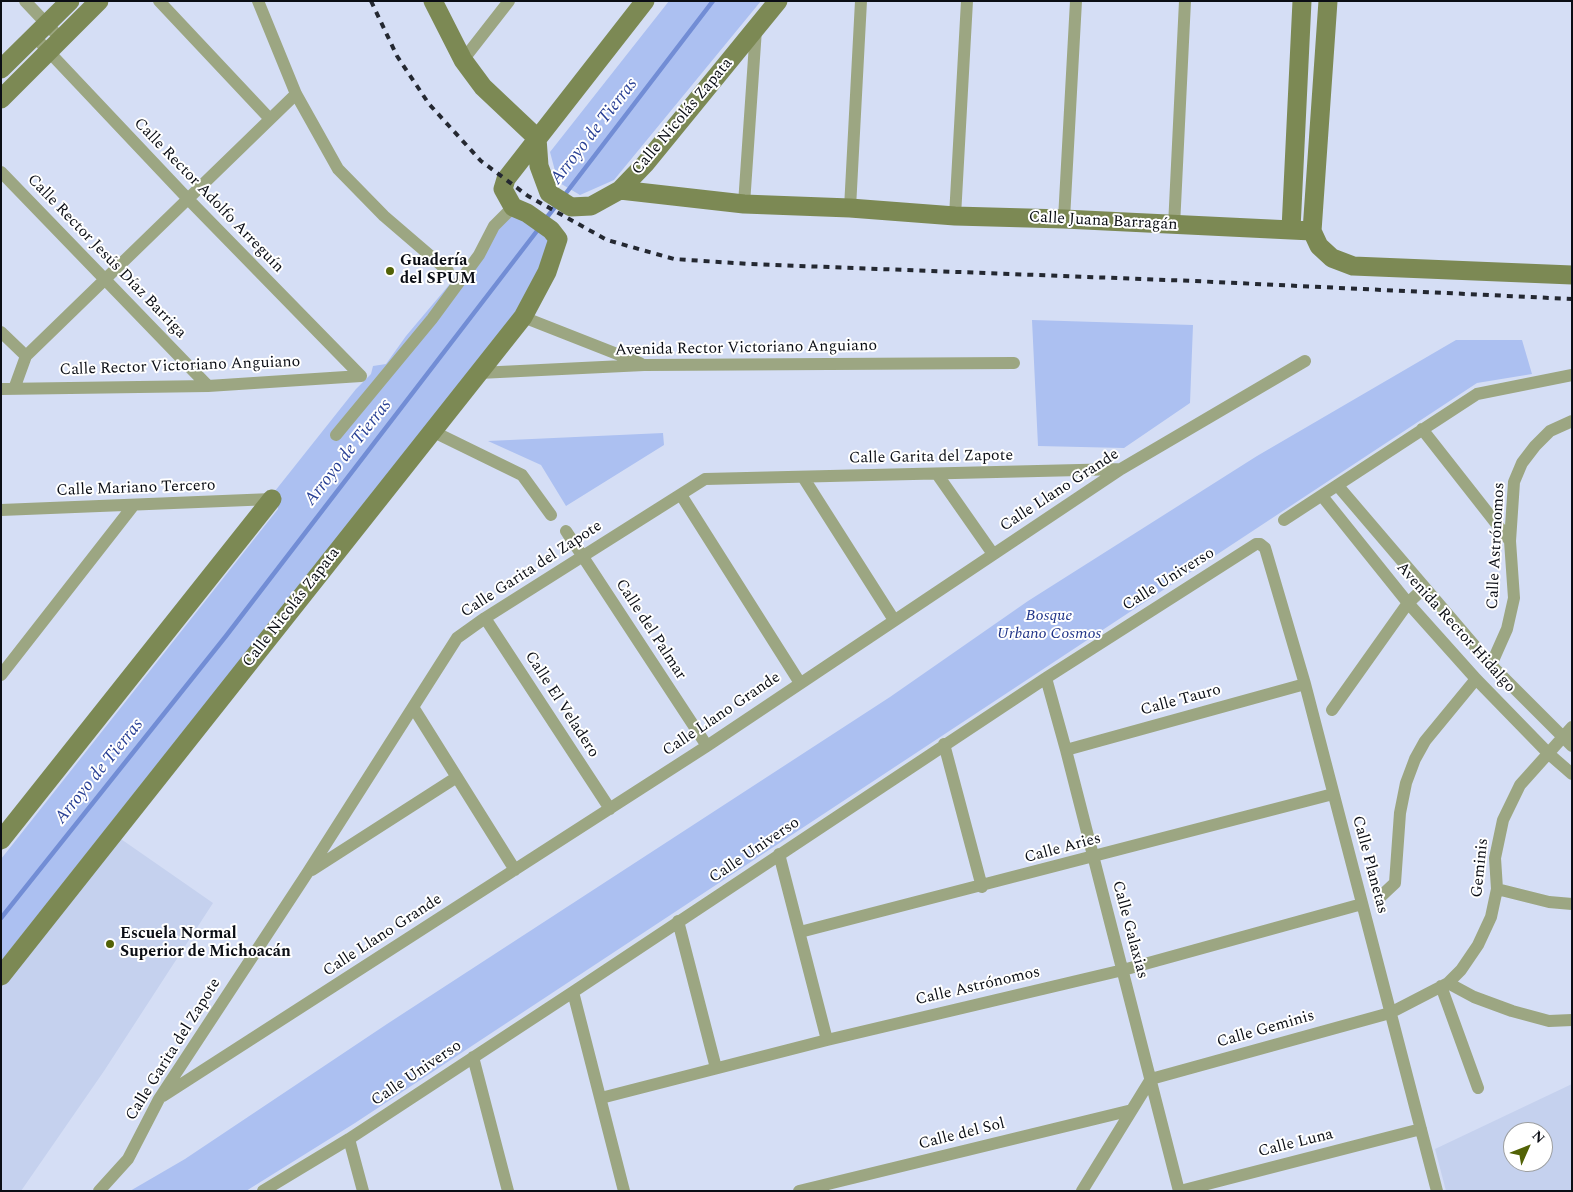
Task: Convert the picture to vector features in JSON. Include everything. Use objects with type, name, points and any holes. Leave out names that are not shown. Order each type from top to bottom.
[{"type":"street","points":[[25,1],[40,30],[54,45]]},
{"type":"street","points":[[1,69],[70,1]]},
{"type":"street","points":[[1,99],[99,1]]},
{"type":"street","points":[[159,1],[270,119]]},
{"type":"street","points":[[258,1],[296,94],[338,169],[384,216],[448,271]]},
{"type":"street","points":[[433,1],[463,60],[483,87],[537,138]]},
{"type":"street","points":[[463,60],[509,1]]},
{"type":"street","points":[[336,435],[432,319],[478,255],[494,226],[520,210],[503,189],[506,179],[645,1]]},
{"type":"street","name":"Calle Nicolás Zapata","points":[[537,138],[539,166],[549,193],[571,207],[592,206],[620,190],[645,164],[778,1]]},
{"type":"street","points":[[850,208],[861,1]]},
{"type":"street","points":[[955,216],[967,1]]},
{"type":"street","points":[[1064,219],[1076,1]]},
{"type":"street","points":[[1174,226],[1185,1]]},
{"type":"street","points":[[1291,229],[1302,1]]},
{"type":"street","points":[[1328,1],[1312,231],[1318,246],[1332,258],[1353,266],[1572,275]]},
{"type":"street","points":[[744,204],[756,29]]},
{"type":"street","name":"Calle Rector Adolfo Arreguín","points":[[40,30],[188,199],[361,376]]},
{"type":"street","points":[[7,389],[26,356],[296,94]]},
{"type":"street","name":"Calle Rector Jesús Díaz Barriga","points":[[1,172],[208,386]]},
{"type":"street","name":"Calle Juana Barragán","points":[[620,190],[744,204],[850,208],[955,216],[1064,219],[1174,226],[1312,231]]},
{"type":"street","name":"Calle Nicolás Zapata","points":[[1,976],[523,317],[547,272],[558,238],[551,230],[520,210]]},
{"type":"street","points":[[523,317],[644,365]]},
{"type":"street","points":[[1,332],[26,356]]},
{"type":"street","name":"Calle Llano Grande","points":[[159,1099],[707,746],[1121,469],[1305,361]]},
{"type":"street","name":"Avenida Rector Victoriano Anguiano","points":[[479,373],[644,365],[1014,363]]},
{"type":"street","points":[[1284,520],[1477,394],[1572,375]]},
{"type":"street","name":"Calle Rector Victoriano Anguiano","points":[[7,389],[208,386],[361,376]]},
{"type":"street","name":"Calle Astrónomos","points":[[1491,665],[1508,629],[1514,598],[1510,541],[1514,482],[1522,463],[1535,446],[1550,431],[1572,421]]},
{"type":"street","points":[[1422,429],[1510,541]]},
{"type":"street","points":[[432,431],[522,475],[550,516]]},
{"type":"street","name":"Calle Garita del Zapote","points":[[99,1191],[128,1159],[159,1099],[308,872],[457,638],[485,618],[705,480],[1121,469]]},
{"type":"street","points":[[937,474],[993,554]]},
{"type":"street","points":[[803,477],[894,620]]},
{"type":"street","name":"Avenida Rector Hidalgo","points":[[1338,486],[1491,665],[1568,742]]},
{"type":"street","points":[[681,495],[800,682]]},
{"type":"street","name":"Avenida Rector Hidalgo","points":[[1322,496],[1408,603],[1476,679],[1549,754],[1572,774]]},
{"type":"street","points":[[1,840],[272,499]]},
{"type":"street","name":"Calle Mariano Tercero","points":[[1,510],[272,499]]},
{"type":"street","points":[[1,675],[133,506]]},
{"type":"street","name":"Calle del Palmar","points":[[566,531],[707,746]]},
{"type":"street","name":"Calle Universo","points":[[263,1191],[349,1139],[1046,678],[1256,544],[1260,544],[1264,548]]},
{"type":"street","name":"Calle Planetas","points":[[1264,548],[1305,684],[1437,1191]]},
{"type":"street","points":[[1332,710],[1408,603],[1424,588]]},
{"type":"street","name":"Calle El Veladero","points":[[485,618],[610,809]]},
{"type":"street","name":"Calle Galaxias","points":[[1046,678],[1180,1191]]},
{"type":"street","points":[[1379,898],[1395,883],[1400,813],[1406,783],[1415,759],[1425,741],[1476,679]]},
{"type":"street","name":"Calle Tauro","points":[[1066,750],[1305,684]]},
{"type":"street","points":[[413,707],[515,870]]},
{"type":"street","name":"Geminis","points":[[1390,1013],[1444,985],[1461,970],[1478,945],[1491,917],[1497,889],[1495,858],[1503,820],[1520,785],[1549,754],[1568,742],[1572,728]]},
{"type":"street","points":[[944,744],[982,887]]},
{"type":"street","points":[[308,872],[457,777]]},
{"type":"street","name":"Calle Aries","points":[[800,932],[982,887],[1333,794]]},
{"type":"street","points":[[779,854],[827,1040]]},
{"type":"street","points":[[1497,889],[1549,902],[1572,904]]},
{"type":"street","name":"Calle Astrónomos","points":[[601,1098],[827,1040],[1123,970],[1362,904]]},
{"type":"street","points":[[678,921],[716,1068]]},
{"type":"street","points":[[1444,985],[1512,1011],[1549,1021],[1572,1020]]},
{"type":"street","points":[[1444,985],[1478,1088]]},
{"type":"street","points":[[573,992],[624,1191]]},
{"type":"street","name":"Calle Geminis","points":[[1151,1079],[1390,1013]]},
{"type":"street","points":[[473,1057],[508,1191]]},
{"type":"street","points":[[1082,1191],[1151,1079]]},
{"type":"street","name":"Calle del Sol","points":[[799,1191],[1132,1110]]},
{"type":"street","name":"Calle Luna","points":[[1180,1191],[1421,1129]]},
{"type":"street","points":[[349,1139],[363,1191]]},
{"type":"street","points":[[109,1191],[128,1159]]},
{"type":"shaded area","name":"Escuela Normal Superior de Michoacán","points":[[118,837],[213,903],[104,1071],[21,1191],[1,1191],[1,986]]},
{"type":"shaded area","points":[[1572,1084],[1572,1191],[1446,1191],[1435,1149]]},
{"type":"green space","points":[[669,1],[761,1],[614,180],[580,195],[558,182],[550,152]]},
{"type":"green space","points":[[508,215],[535,221],[549,239],[548,261],[518,310],[1,961],[1,859],[278,509],[275,491],[356,389],[371,374],[373,366],[386,364],[406,336]]},
{"type":"green space","points":[[1032,320],[1193,325],[1190,403],[1124,448],[1038,446]]},
{"type":"green space","name":"Bosque Urbano Cosmos","points":[[1456,340],[1522,340],[1532,374],[1477,383],[355,1123],[246,1191],[130,1191],[185,1159],[387,1024],[890,697],[1028,601],[1257,456]]},
{"type":"green space","points":[[663,433],[664,445],[566,506],[541,465],[488,441]]},
{"type":"waterway","name":"Arroyo de Tierras","points":[[563,197],[713,1]]},
{"type":"waterway","name":"Arroyo de Tierras","points":[[544,221],[558,203]]},
{"type":"waterway","name":"Arroyo de Tierras","points":[[1,918],[226,636],[540,227]]},
{"type":"railway","points":[[371,1],[397,56],[429,104],[481,161],[528,196],[607,240],[674,259],[749,264],[1194,281],[1572,299]]},
{"type":"place","name":"Guadería del SPUM","points":[[390,271]]},
{"type":"place","name":"Escuela Normal Superior de Michoacán","points":[[110,944]]}]
